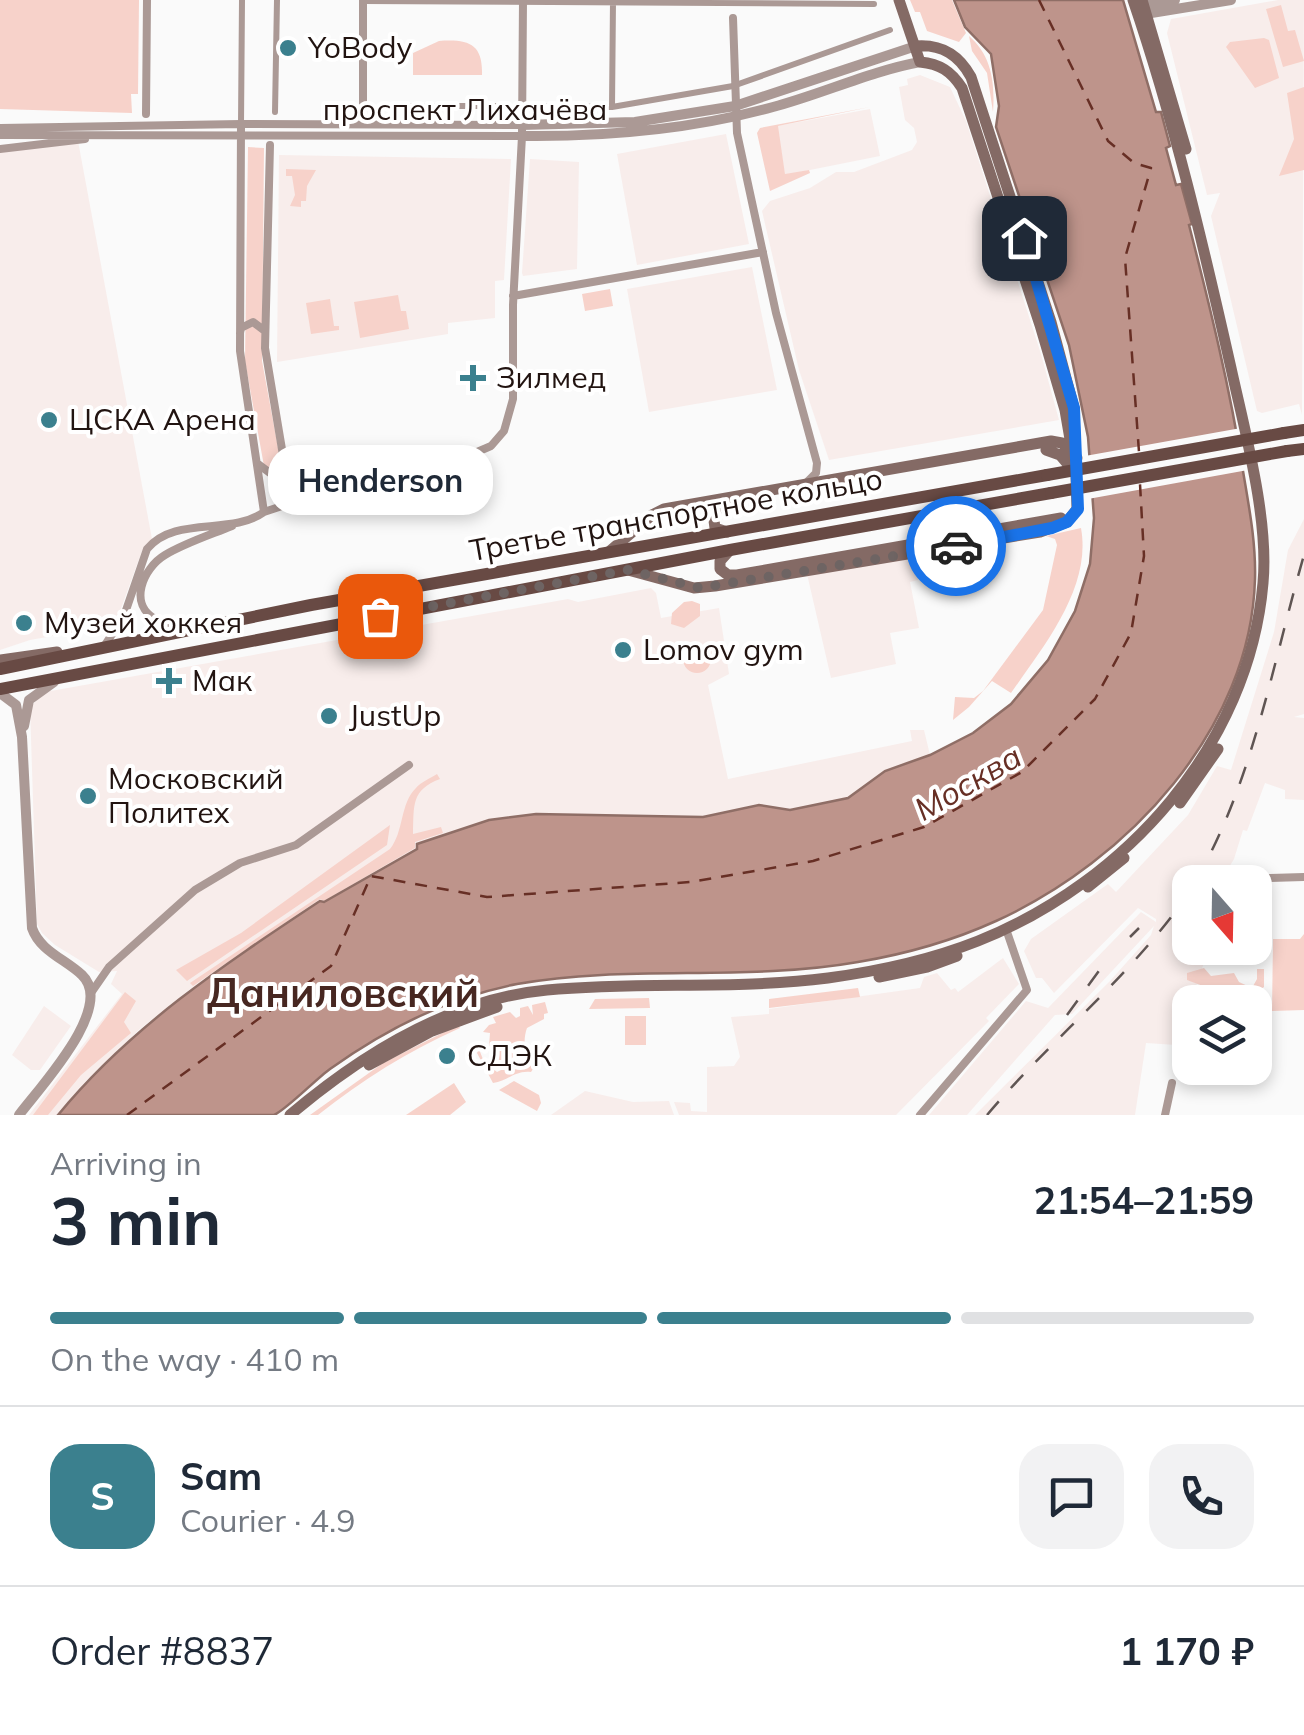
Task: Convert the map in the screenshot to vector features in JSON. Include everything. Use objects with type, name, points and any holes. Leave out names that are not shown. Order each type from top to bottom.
[{"type":"main road","points":[[628,570],[700,588],[1040,532],[1067,522],[1078,509],[1024,272],[962,88],[948,71],[920,62],[899,0]]},
{"type":"main road","points":[[301,1115],[350,1077],[395,1050],[463,1018],[514,1003],[548,997],[733,993],[835,984],[927,968],[1082,892],[1113,868],[1182,800],[1236,717],[1260,653],[1269,606],[1268,526],[1200,200],[1140,7]]},
{"type":"main road","points":[[730,550],[720,561],[720,569],[737,575],[1059,519],[1072,507],[1055,336],[971,77],[962,62],[946,50],[916,46]]},
{"type":"main road","name":"Третье транспортное кольцо","points":[[0,669],[610,551],[1304,430]]},
{"type":"main road","points":[[610,551],[664,509],[1065,443]]},
{"type":"main road","points":[[728,532],[712,524],[712,514],[722,506],[1065,443]]},
{"type":"main road","name":"Третье транспортное кольцо","points":[[0,691],[730,550],[1304,449]]},
{"type":"main road","points":[[0,660],[86,652]]},
{"type":"main road","points":[[290,1115],[378,1050],[422,1026],[492,1000],[547,990],[824,978],[920,960],[1007,932]]},
{"type":"street","points":[[146,114],[147,0]]},
{"type":"street","points":[[242,0],[239,338],[263,513]]},
{"type":"street","points":[[275,112],[277,0]]},
{"type":"street","points":[[1140,7],[1175,0]]},
{"type":"street","points":[[1140,7],[1232,0]]},
{"type":"street","points":[[363,109],[363,1],[874,4]]},
{"type":"street","points":[[288,486],[462,456],[491,446],[508,426],[512,410],[513,296],[522,131],[523,1]]},
{"type":"street","points":[[612,107],[613,1]]},
{"type":"street","points":[[734,2],[735,111],[763,252],[817,463],[816,473],[804,484]]},
{"type":"street","points":[[535,106],[612,107],[733,86],[890,30]]},
{"type":"street","name":"проспект Лихачёва","points":[[735,111],[916,46]]},
{"type":"street","name":"проспект Лихачёва","points":[[0,128],[241,124],[626,134],[735,111],[920,62]]},
{"type":"street","points":[[384,106],[508,106]]},
{"type":"street","name":"проспект Лихачёва","points":[[0,135],[522,131]]},
{"type":"street","points":[[0,149],[94,138]]},
{"type":"street","points":[[203,628],[156,620],[141,603],[142,582],[147,572],[168,553],[290,502],[265,331],[270,144]]},
{"type":"street","points":[[513,296],[763,252]]},
{"type":"street","points":[[239,338],[241,328],[253,322],[265,331]]},
{"type":"street","points":[[258,464],[270,473],[278,471],[284,462]]},
{"type":"street","points":[[102,649],[124,616],[147,550],[164,536],[242,521]]},
{"type":"street","points":[[195,528],[200,534],[197,541]]},
{"type":"street","points":[[164,536],[162,546],[168,553]]},
{"type":"street","points":[[22,737],[29,700],[66,676]]},
{"type":"street","points":[[0,691],[16,705],[22,737],[32,928],[39,942],[86,980],[91,993],[83,1029],[19,1115]]},
{"type":"street","points":[[91,993],[121,955],[195,890],[240,863],[296,844],[409,765]]},
{"type":"street","points":[[1272,878],[1304,877]]},
{"type":"street","points":[[920,1115],[1027,990],[1007,932]]},
{"type":"street","points":[[1165,1115],[1172,1083]]},
{"type":"shaded area","points":[[0,0],[139,0],[138,94],[131,94],[132,113],[0,109]]},
{"type":"shaded area","points":[[910,0],[952,0],[966,33],[959,42],[927,31]]},
{"type":"shaded area","points":[[1278,0],[1304,0],[1302,415],[1299,404],[1257,411],[1211,216],[1220,193],[1207,195],[1167,33],[1171,19]]},
{"type":"shaded area","points":[[1281,5],[1288,31],[1295,30],[1304,61],[1283,67],[1266,9]]},
{"type":"shaded area","points":[[969,36],[983,52],[990,71],[993,112],[987,73],[972,51]]},
{"type":"shaded area","points":[[1269,40],[1279,78],[1255,88],[1226,47],[1230,42]]},
{"type":"shaded area","points":[[439,41],[472,46],[480,56],[482,75],[413,75],[413,53]]},
{"type":"shaded area","points":[[920,75],[950,87],[966,121],[1059,420],[829,460],[799,370],[762,211],[770,201],[810,188],[836,172],[854,172],[912,150],[917,142],[914,128],[905,120],[899,87]]},
{"type":"shaded area","points":[[1304,87],[1304,170],[1279,176],[1294,139],[1287,93]]},
{"type":"shaded area","points":[[870,107],[778,126],[785,174],[809,170],[810,173],[770,191],[757,133],[760,128]]},
{"type":"shaded area","points":[[870,109],[880,156],[785,175],[777,126]]},
{"type":"shaded area","points":[[726,134],[749,244],[637,265],[617,154]]},
{"type":"shaded area","points":[[78,141],[152,539],[142,551],[115,625],[30,640],[0,650],[0,151]]},
{"type":"shaded area","points":[[248,147],[264,148],[262,361],[281,464],[269,470],[264,466],[245,361]]},
{"type":"shaded area","points":[[279,155],[511,159],[504,280],[495,281],[495,318],[448,323],[448,334],[277,362]]},
{"type":"shaded area","points":[[530,159],[579,162],[577,269],[523,276]]},
{"type":"shaded area","points":[[286,169],[316,170],[301,207],[290,206],[295,195],[292,176],[286,176]]},
{"type":"shaded area","points":[[752,267],[777,390],[649,412],[627,289]]},
{"type":"shaded area","points":[[610,289],[613,306],[585,311],[582,294]]},
{"type":"shaded area","points":[[398,295],[409,329],[360,338],[354,302]]},
{"type":"shaded area","points":[[330,299],[334,326],[339,326],[339,330],[311,334],[306,303]]},
{"type":"shaded area","points":[[1304,519],[1304,714],[1294,717],[1304,718],[1304,800],[1285,799],[1285,790],[1265,783],[1230,865],[1172,865],[1172,965],[1203,965],[1196,985],[1172,985],[1172,1045],[1146,1043],[1135,1115],[975,1115],[1110,981],[1151,935],[1154,926],[1072,1014],[1055,1015],[967,1115],[929,1115],[1026,1001],[1048,1008],[1141,912],[1156,922],[1138,908],[1054,993],[1042,978],[1036,978],[1024,951],[1031,939],[1108,884],[1116,892],[1188,815],[1217,766],[1231,770],[1274,632],[1288,550]]},
{"type":"shaded area","points":[[1081,528],[1079,573],[1072,594],[1037,656],[1011,693],[992,681],[969,707],[953,720],[955,697],[974,698],[983,691],[1043,610],[1057,545],[1055,539],[1046,536]]},
{"type":"shaded area","points":[[914,556],[918,580],[910,582],[919,628],[890,633],[896,664],[831,678],[807,574]]},
{"type":"shaded area","points":[[651,588],[656,593],[661,618],[719,608],[729,674],[708,685],[728,779],[912,741],[910,730],[924,730],[930,755],[885,771],[848,798],[790,810],[759,805],[703,817],[536,814],[417,849],[267,936],[189,990],[140,1029],[86,1081],[58,1115],[29,1115],[122,994],[111,984],[117,971],[99,972],[55,945],[37,924],[30,707],[45,692],[568,599],[578,602]]},
{"type":"shaded area","points":[[684,602],[700,604],[700,616],[684,628],[671,624],[672,613]]},
{"type":"shaded area","points":[[697,645],[707,649],[711,659],[707,669],[697,673],[687,669],[683,659],[687,649]]},
{"type":"shaded area","points":[[437,774],[440,779],[424,788],[416,800],[413,834],[441,827],[443,833],[415,842],[415,848],[324,901],[320,899],[193,986],[190,983],[390,849],[411,794]]},
{"type":"shaded area","points":[[390,825],[387,845],[187,981],[176,970],[241,933]]},
{"type":"shaded area","points":[[1304,934],[1304,1010],[1272,1011],[1273,939],[1300,939]]},
{"type":"shaded area","points":[[1003,958],[1019,984],[986,1018],[989,1021],[896,1115],[679,1115],[674,1102],[690,1103],[691,1111],[707,1112],[707,1067],[734,1066],[740,1057],[731,1017],[920,988],[924,977],[937,973],[951,990],[955,988],[958,992]]},
{"type":"shaded area","points":[[1204,968],[1211,976],[1234,973],[1246,985],[1203,985],[1187,980],[1187,973]]},
{"type":"shaded area","points":[[1257,969],[1264,969],[1264,985],[1254,985]]},
{"type":"shaded area","points":[[858,988],[860,997],[769,1008],[769,999]]},
{"type":"shaded area","points":[[125,992],[136,1001],[124,1022],[131,1033],[81,1075],[48,1115],[33,1115]]},
{"type":"shaded area","points":[[649,998],[650,1008],[589,1009],[595,999]]},
{"type":"shaded area","points":[[545,1002],[548,1013],[525,1033],[527,1053],[535,1066],[531,1072],[493,1083],[477,1053],[479,1049],[484,1062],[497,1072],[503,1069],[489,1046],[490,1033],[483,1032],[496,1023],[493,1017],[510,1012],[516,1018],[520,1008],[528,1006],[533,1015],[532,1005]]},
{"type":"shaded area","points":[[44,1006],[71,1026],[40,1070],[31,1070],[12,1055]]},
{"type":"shaded area","points":[[625,1016],[646,1016],[646,1045],[625,1045]]},
{"type":"shaded area","points":[[458,1025],[460,1028],[369,1078],[318,1115],[310,1115],[383,1063]]},
{"type":"shaded area","points":[[514,1081],[539,1095],[537,1111],[499,1090]]},
{"type":"shaded area","points":[[454,1083],[466,1102],[450,1115],[406,1115]]},
{"type":"shaded area","points":[[585,1091],[633,1102],[669,1101],[674,1115],[551,1115]]},
{"type":"water","name":"Москва","points":[[954,0],[1123,0],[1156,112],[1161,112],[1170,146],[1166,148],[1192,224],[1189,225],[1226,378],[1250,511],[1255,565],[1248,634],[1231,687],[1206,737],[1174,784],[1135,826],[1092,863],[1045,895],[996,921],[928,946],[815,968],[602,975],[492,990],[419,1016],[373,1041],[330,1069],[274,1115],[58,1115],[116,1053],[181,998],[320,901],[417,849],[417,844],[489,820],[536,814],[703,817],[759,805],[790,810],[848,798],[885,771],[930,755],[973,733],[1011,704],[1048,660],[1075,611],[1090,564],[1094,518],[1088,437],[1069,345],[996,127],[999,106],[991,54],[965,27]]},
{"type":"pier","points":[[1241,428],[1248,470],[1088,499],[1085,456]]},
{"type":"ferry route","points":[[1039,0],[1108,141],[1134,163],[1151,168],[1125,258],[1139,452]]},
{"type":"ferry route","points":[[127,1115],[331,966],[371,876],[487,897],[691,882],[813,861],[924,827],[1022,772],[1095,699],[1131,633],[1144,556],[1140,484]]},
{"type":"railway","points":[[1204,865],[1247,764],[1304,555]]},
{"type":"railway","points":[[987,1115],[1172,916]]},
{"type":"railway","points":[[1130,937],[1139,928]]},
{"type":"railway","points":[[1067,1015],[1101,968]]},
{"type":"way so far","points":[[380,616],[628,570],[700,588],[956,546]]},
{"type":"place","name":"YoBody","points":[[288,48]]},
{"type":"place","name":"Зилмед","points":[[473,378]]},
{"type":"place","name":"ЦСКА Арена","points":[[49,420]]},
{"type":"place","name":"Henderson","points":[[380,616]]},
{"type":"place","name":"Музей хоккея","points":[[24,623]]},
{"type":"place","name":"Lomov gym","points":[[623,650]]},
{"type":"place","name":"Мак","points":[[169,681]]},
{"type":"place","name":"JustUp","points":[[329,716]]},
{"type":"place","name":"Московский Политех","points":[[88,796]]},
{"type":"place","name":"СДЭК","points":[[447,1056]]},
{"type":"district","name":"Даниловский","points":[[343,993]]},
{"type":"route","points":[[956,546],[1040,532],[1067,522],[1078,509],[1074,408],[1024,238]]}]
